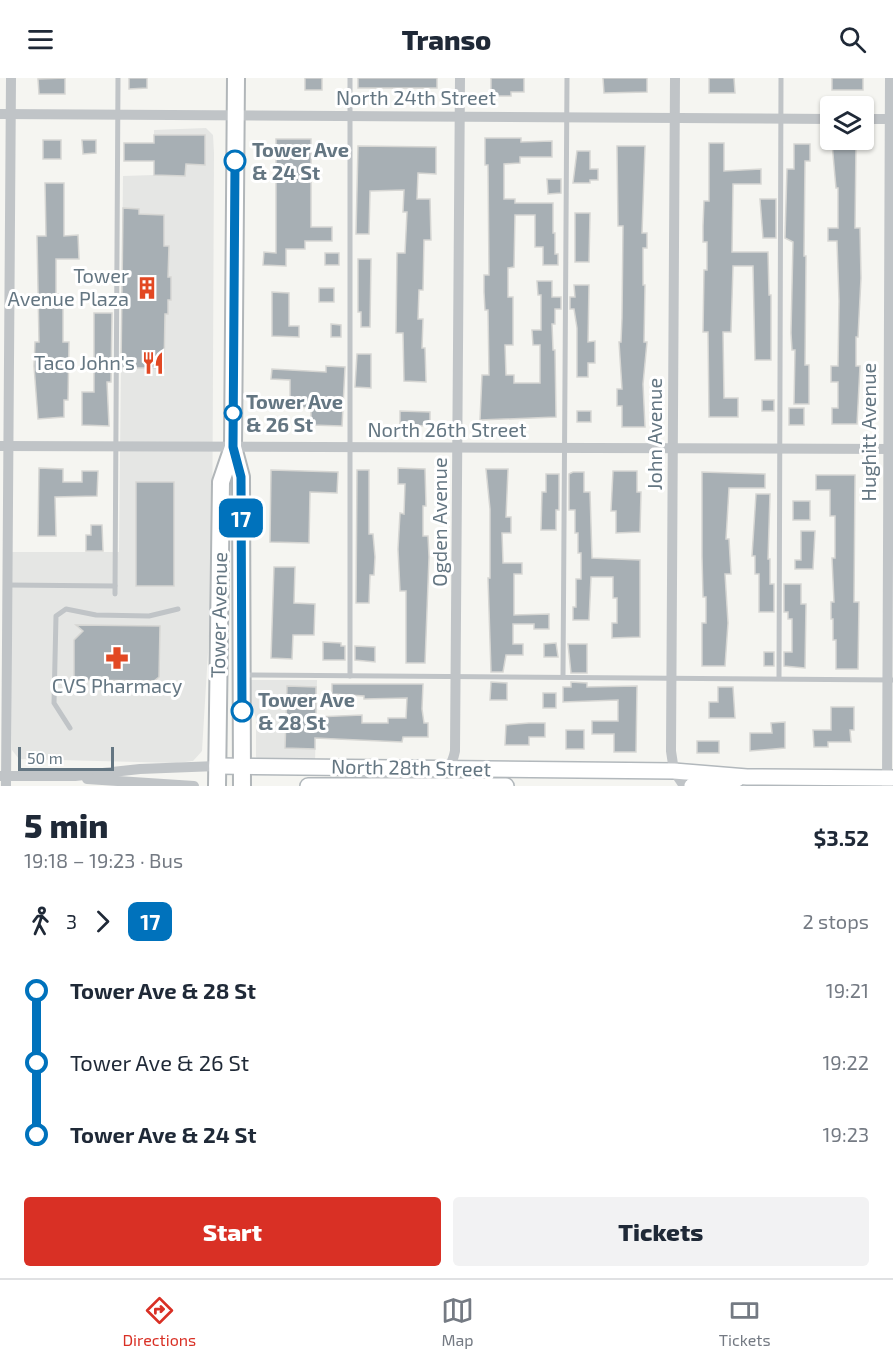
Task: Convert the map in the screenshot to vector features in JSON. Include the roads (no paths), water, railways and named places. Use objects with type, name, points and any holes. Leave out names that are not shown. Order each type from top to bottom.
[{"type":"main road","name":"Tower Avenue","points":[[236,78],[233,447],[241,477],[242,786]]},
{"type":"main road","name":"Tower Avenue","points":[[217,786],[221,482],[233,447]]},
{"type":"main road","name":"North 28th Street","points":[[217,766],[674,771],[723,773],[747,777],[889,781]]},
{"type":"main road","name":"North 28th Street","points":[[692,786],[747,777]]},
{"type":"main road","name":"North 28th Street","points":[[308,786],[506,786]]},
{"type":"street","points":[[4,779],[3,673],[7,585],[4,446],[5,114],[11,78]]},
{"type":"street","name":"Ogden Avenue","points":[[450,768],[455,751],[457,676],[460,78]]},
{"type":"street","name":"John Avenue","points":[[675,78],[671,751],[674,771],[684,786]]},
{"type":"street","name":"Hughitt Avenue","points":[[889,781],[890,78]]},
{"type":"street","name":"North 24th Street","points":[[5,114],[820,118]]},
{"type":"street","points":[[874,119],[891,119]]},
{"type":"street","name":"North 26th Street","points":[[4,446],[890,449]]},
{"type":"street","name":"North 28th Street","points":[[4,779],[217,766]]},
{"type":"street","points":[[364,785],[391,778],[433,777],[442,775],[450,768]]},
{"type":"street","name":"North 28th Street","points":[[75,776],[128,783],[194,786]]},
{"type":"lane","points":[[115,594],[118,78]]},
{"type":"lane","points":[[350,78],[350,676]]},
{"type":"lane","points":[[563,677],[567,78]]},
{"type":"lane","points":[[779,678],[781,78]]},
{"type":"lane","points":[[7,585],[115,586]]},
{"type":"lane","points":[[70,728],[54,703],[56,616],[66,609],[96,615],[150,616],[178,609]]},
{"type":"lane","points":[[242,675],[890,680]]},
{"type":"place","name":"Tower Ave & 24 St","points":[[235,161]]},
{"type":"place","name":"Tower Avenue Plaza","points":[[147,288]]},
{"type":"place","name":"Taco John's","points":[[153,363]]},
{"type":"place","name":"Tower Ave & 26 St","points":[[233,413]]},
{"type":"place","name":"CVS Pharmacy","points":[[117,658]]},
{"type":"place","name":"Tower Ave & 28 St","points":[[242,711]]}]
